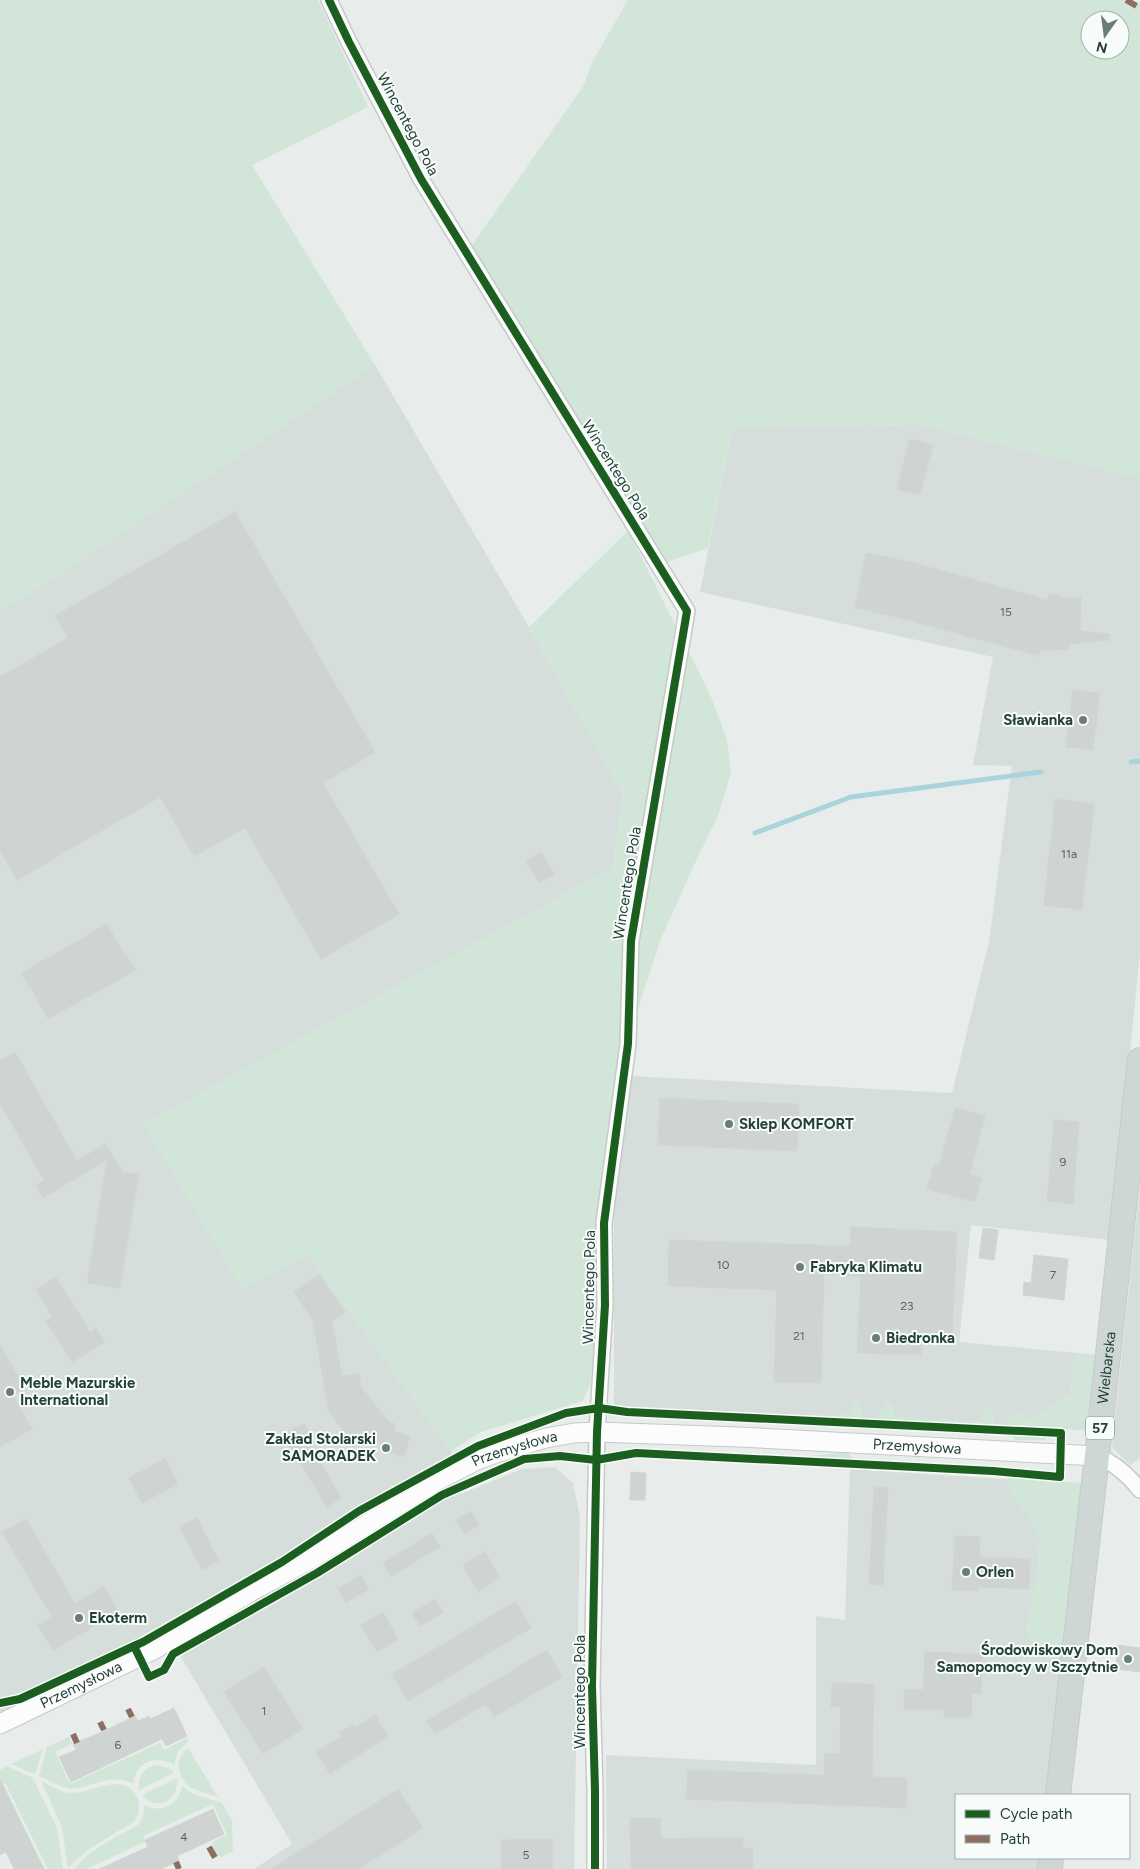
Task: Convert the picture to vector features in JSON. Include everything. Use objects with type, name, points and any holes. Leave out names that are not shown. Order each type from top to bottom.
[{"type":"main road","name":"Wielbarska","points":[[1058,1794],[1140,1060]]},
{"type":"street","name":"Wincentego Pola","points":[[329,0],[421,179],[687,610],[631,941],[628,1044],[604,1223],[605,1304],[597,1432],[592,1686],[595,1869]]},
{"type":"street","name":"Przemysłowa","points":[[0,1724],[153,1650],[252,1591],[309,1560],[440,1479],[477,1460],[546,1438],[574,1433],[597,1432],[739,1437],[1097,1456]]},
{"type":"street","points":[[1097,1456],[1121,1469],[1140,1490]]},
{"type":"shaded area","points":[[375,365],[529,627],[623,794],[613,868],[144,1124],[308,1254],[451,1451],[461,1494],[522,1469],[555,1467],[573,1483],[580,1517],[574,1869],[254,1869],[292,1844],[171,1640],[0,1724],[0,610],[32,592]]},
{"type":"shaded area","points":[[918,424],[1140,478],[1140,953],[1111,1240],[971,1225],[959,1342],[1097,1355],[1089,1430],[614,1407],[614,1209],[632,1076],[952,1093],[989,942],[1012,766],[973,765],[993,657],[700,592],[732,428]]},
{"type":"shaded area","points":[[1140,1185],[1140,1458],[1130,1465],[1112,1447]]},
{"type":"shaded area","points":[[850,1469],[1081,1484],[1047,1794],[955,1794],[955,1859],[1040,1859],[1039,1869],[607,1869],[606,1755],[816,1765],[816,1616],[845,1620]]},
{"type":"green space","points":[[0,0],[318,0],[368,107],[252,165],[375,365],[32,592],[0,610]]},
{"type":"green space","points":[[628,0],[1132,0],[1140,4],[1140,478],[918,424],[732,428],[708,548],[667,562],[470,248],[584,85],[591,64]]},
{"type":"green space","points":[[628,531],[709,692],[727,739],[731,773],[718,816],[660,941],[640,1003],[612,1103],[606,1154],[601,1301],[590,1385],[583,1401],[481,1432],[451,1451],[308,1254],[242,1289],[143,1124],[613,868],[623,794],[529,627]]},
{"type":"green space","points":[[1074,1354],[1096,1358],[1087,1427],[1073,1431],[1071,1429],[1008,1425],[1009,1417],[1012,1415],[1020,1414],[1029,1420],[1069,1394]]},
{"type":"green space","points":[[855,1400],[861,1405],[862,1419],[840,1419],[840,1413],[851,1413],[852,1402]]},
{"type":"green space","points":[[888,1402],[894,1405],[894,1416],[982,1421],[984,1408],[988,1408],[993,1412],[994,1424],[882,1420],[880,1413]]},
{"type":"green space","points":[[1011,1434],[1047,1436],[1046,1440],[1015,1440]]},
{"type":"green space","points":[[847,1452],[854,1459],[802,1457]]},
{"type":"green space","points":[[1008,1477],[1080,1483],[1065,1637],[1057,1646],[1048,1647],[1041,1645],[1027,1637],[1026,1626],[1037,1575],[1039,1536],[1033,1524],[1008,1489]]},
{"type":"green space","points":[[69,1737],[72,1744],[55,1752],[70,1784],[160,1743],[164,1750],[187,1738],[189,1741],[178,1751],[174,1765],[160,1760],[147,1762],[138,1770],[133,1784],[118,1779],[68,1789],[39,1776],[47,1747]]},
{"type":"green space","points":[[188,1748],[218,1797],[193,1789],[182,1779],[179,1762]]},
{"type":"green space","points":[[43,1749],[35,1774],[11,1764]]},
{"type":"green space","points":[[156,1765],[169,1768],[174,1773],[139,1790],[139,1781],[142,1773]]},
{"type":"green space","points":[[7,1766],[33,1778],[57,1828],[63,1869],[48,1869],[5,1783],[0,1786],[0,1770]]},
{"type":"green space","points":[[177,1778],[175,1793],[166,1801],[154,1803],[142,1795]]},
{"type":"green space","points":[[41,1781],[67,1793],[80,1792],[108,1785],[126,1786],[133,1790],[138,1799],[138,1814],[134,1822],[90,1849],[68,1869],[62,1827]]},
{"type":"green space","points":[[182,1786],[193,1794],[222,1803],[232,1820],[233,1851],[222,1857],[216,1855],[212,1842],[227,1835],[213,1804],[143,1836],[145,1842],[86,1869],[75,1869],[94,1850],[138,1825],[143,1818],[144,1805],[150,1808],[168,1806],[177,1798]]},
{"type":"building","points":[[910,439],[933,445],[920,495],[897,489]]},
{"type":"building","points":[[235,512],[375,752],[323,783],[399,914],[321,959],[245,828],[194,856],[160,797],[17,880],[0,851],[0,677],[68,638],[55,616]]},
{"type":"building","points":[[866,553],[911,562],[1048,600],[1048,594],[1061,595],[1061,598],[1081,597],[1080,631],[1110,634],[1110,640],[1069,644],[1069,649],[1040,651],[1040,656],[896,617],[855,608]]},
{"type":"building","name":"Sławianka","points":[[1073,690],[1100,693],[1093,750],[1066,747]]},
{"type":"building","points":[[1055,799],[1094,804],[1082,910],[1044,905]]},
{"type":"building","points":[[541,852],[554,874],[539,883],[526,861]]},
{"type":"building","points":[[107,924],[126,957],[136,970],[48,1019],[21,973]]},
{"type":"building","points":[[15,1052],[77,1161],[105,1144],[123,1172],[139,1174],[120,1288],[87,1283],[107,1160],[43,1198],[36,1186],[44,1180],[0,1103],[0,1061]]},
{"type":"building","name":"Sklep KOMFORT","points":[[660,1098],[799,1104],[797,1151],[658,1145]]},
{"type":"building","points":[[955,1108],[985,1116],[970,1174],[982,1178],[975,1202],[927,1189],[934,1164],[939,1166]]},
{"type":"building","points":[[1054,1120],[1079,1122],[1073,1204],[1047,1201]]},
{"type":"building","points":[[851,1227],[957,1232],[952,1337],[922,1336],[921,1355],[857,1353],[861,1277],[824,1274],[821,1383],[774,1382],[777,1290],[668,1286],[669,1240],[850,1246]]},
{"type":"building","points":[[983,1228],[998,1230],[994,1260],[979,1258]]},
{"type":"building","points":[[1034,1255],[1068,1259],[1064,1300],[1023,1295],[1024,1282],[1031,1283]]},
{"type":"building","points":[[319,1275],[345,1312],[332,1321],[342,1376],[359,1373],[361,1387],[389,1422],[396,1424],[394,1431],[410,1437],[404,1457],[388,1452],[389,1446],[346,1433],[329,1413],[313,1321],[294,1292]]},
{"type":"building","points":[[56,1277],[90,1332],[96,1328],[105,1342],[72,1362],[46,1321],[53,1317],[36,1290]]},
{"type":"building","name":"Meble Mazurskie International","points":[[0,1345],[25,1388],[13,1396],[32,1429],[0,1447]]},
{"type":"building","points":[[300,1425],[305,1425],[311,1435],[306,1438],[341,1498],[327,1507],[283,1435]]},
{"type":"building","points":[[165,1458],[178,1484],[142,1503],[129,1478]]},
{"type":"building","points":[[631,1472],[646,1473],[645,1500],[630,1500]]},
{"type":"building","points":[[874,1487],[888,1488],[883,1585],[869,1584]]},
{"type":"building","points":[[471,1511],[479,1525],[464,1534],[456,1520]]},
{"type":"building","points":[[197,1518],[219,1561],[202,1570],[180,1527]]},
{"type":"building","points":[[26,1519],[75,1603],[104,1586],[119,1612],[53,1650],[38,1625],[52,1617],[2,1532]]},
{"type":"building","points":[[432,1533],[440,1547],[391,1576],[383,1563]]},
{"type":"building","points":[[955,1536],[980,1537],[980,1557],[1030,1559],[1029,1589],[979,1587],[978,1591],[952,1590]]},
{"type":"building","points":[[485,1552],[500,1578],[478,1592],[463,1565]]},
{"type":"building","points":[[361,1575],[369,1589],[346,1603],[338,1589]]},
{"type":"building","points":[[435,1599],[443,1612],[420,1626],[412,1613]]},
{"type":"building","points":[[516,1601],[531,1628],[408,1701],[392,1674]]},
{"type":"building","points":[[383,1612],[398,1639],[377,1652],[361,1625]]},
{"type":"building","name":"Środowiskowy Dom Samopomocy w Szczytnie","points":[[1118,1645],[1140,1648],[1140,1672],[1116,1669]]},
{"type":"building","points":[[547,1650],[562,1677],[494,1717],[486,1704],[435,1734],[426,1721]]},
{"type":"building","points":[[925,1652],[983,1654],[981,1694],[972,1693],[971,1718],[944,1717],[944,1710],[904,1709],[904,1689],[923,1690]]},
{"type":"building","points":[[264,1667],[303,1729],[263,1754],[224,1692]]},
{"type":"building","points":[[832,1683],[874,1684],[872,1777],[907,1778],[906,1808],[686,1799],[688,1770],[824,1775],[825,1753],[840,1754],[841,1707],[831,1707]]},
{"type":"building","points":[[174,1708],[187,1736],[166,1746],[162,1739],[71,1782],[59,1757],[76,1750],[73,1744],[135,1716],[138,1721],[149,1716],[150,1719]]},
{"type":"building","points":[[375,1715],[388,1736],[330,1774],[316,1752],[342,1736],[339,1733],[353,1725],[355,1728]]},
{"type":"building","points":[[0,1779],[44,1869],[14,1869],[6,1852],[0,1855]]},
{"type":"building","points":[[398,1789],[423,1828],[359,1869],[271,1869]]},
{"type":"building","points":[[213,1809],[224,1834],[177,1856],[179,1861],[161,1869],[99,1869],[148,1847],[145,1840]]},
{"type":"building","points":[[630,1818],[660,1818],[661,1839],[743,1837],[743,1848],[753,1848],[753,1869],[631,1869]]},
{"type":"building","points":[[552,1839],[553,1869],[501,1869],[501,1840]]},
{"type":"waterway","points":[[1131,762],[1140,761]]},
{"type":"waterway","points":[[755,833],[851,797],[1041,772]]},
{"type":"marked path","points":[[1126,0],[1140,8]]},
{"type":"marked path","points":[[128,1709],[132,1717]]},
{"type":"marked path","points":[[100,1722],[104,1730]]},
{"type":"marked path","points":[[73,1734],[77,1743]]},
{"type":"marked path","points":[[209,1847],[217,1861]]},
{"type":"marked path","points":[[176,1862],[179,1869]]},
{"type":"cycle path","points":[[329,0],[421,179],[687,611],[631,941],[628,1044],[604,1223],[605,1305],[597,1432],[592,1686],[595,1869]]},
{"type":"cycle path","points":[[0,1703],[20,1699],[134,1646],[143,1642],[282,1562],[359,1511],[478,1446],[566,1413],[599,1408],[627,1412],[1061,1433],[1060,1477],[993,1471],[636,1453],[596,1460],[560,1456],[524,1459],[442,1495],[317,1573],[173,1654],[164,1670],[149,1677],[134,1646]]},
{"type":"place","name":"Sławianka","points":[[1083,720]]},
{"type":"place","name":"Sklep KOMFORT","points":[[729,1124]]},
{"type":"place","name":"Fabryka Klimatu","points":[[800,1267]]},
{"type":"place","name":"Biedronka","points":[[876,1338]]},
{"type":"place","name":"Meble Mazurskie International","points":[[10,1392]]},
{"type":"place","name":"Zakład Stolarski SAMORADEK","points":[[386,1448]]},
{"type":"place","name":"Orlen","points":[[966,1572]]},
{"type":"place","name":"Ekoterm","points":[[79,1618]]},
{"type":"place","name":"Środowiskowy Dom Samopomocy w Szczytnie","points":[[1128,1659]]}]
